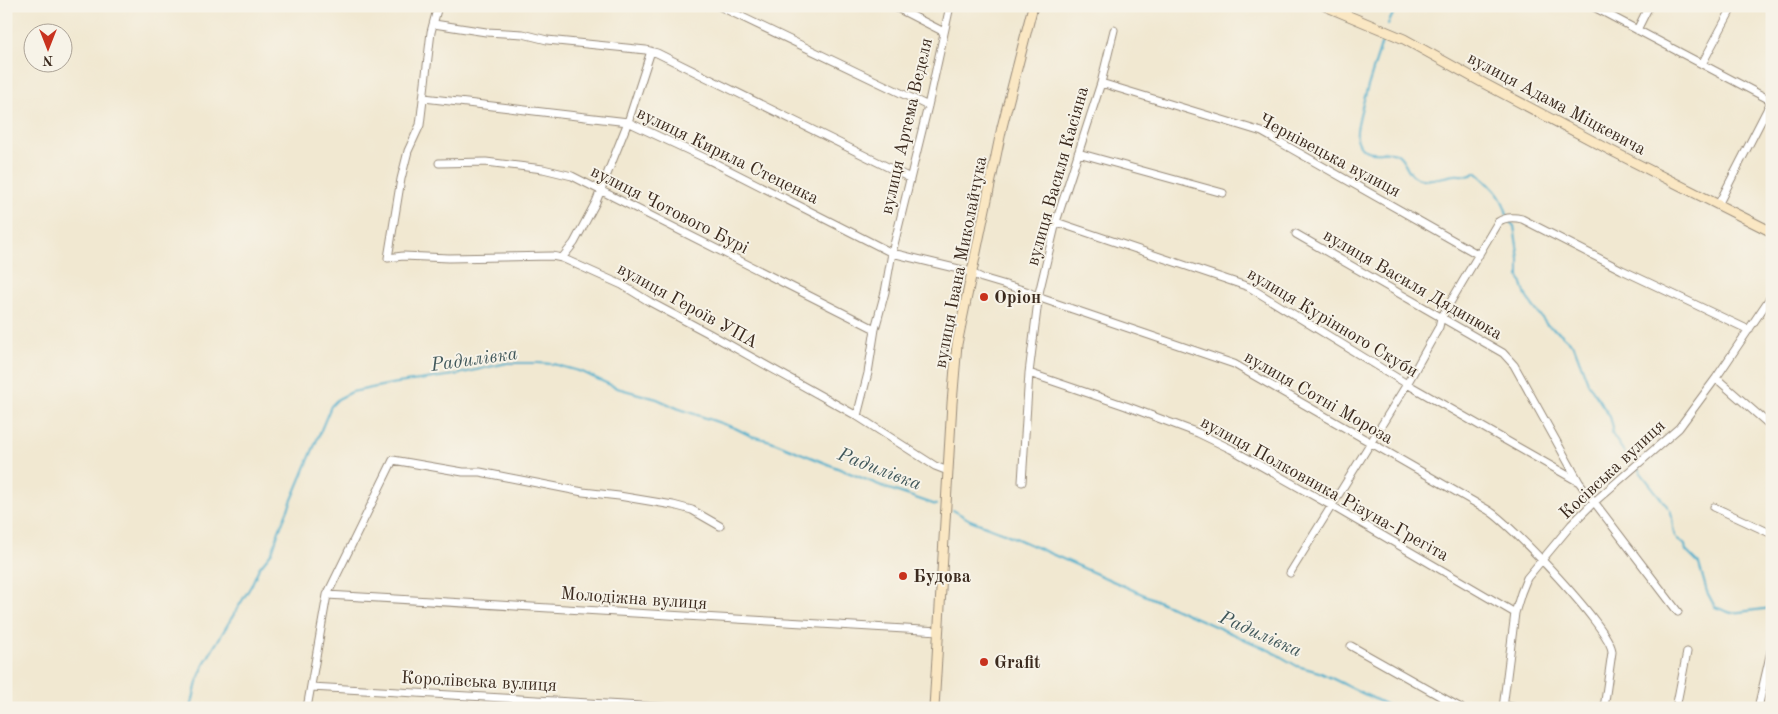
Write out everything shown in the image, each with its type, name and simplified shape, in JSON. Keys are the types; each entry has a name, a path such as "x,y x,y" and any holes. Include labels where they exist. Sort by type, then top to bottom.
{"street":[{"path":"424,98 430,38 438,6"},
{"path":"719,6 928,106"},
{"path":"893,6 944,32"},
{"name":"вулиця Артема Веделя","path":"857,416 868,373 875,329 885,292 892,253 950,6"},
{"name":"вулиця Івана Миколайчука","path":"934,708 945,516 958,344 1002,127 1033,6"},
{"name":"вулиця Адама Міцкевича","path":"1326,6 1385,31 1608,149 1772,232"},
{"path":"1592,6 1772,100 1718,205"},
{"path":"1637,30 1649,6"},
{"path":"1702,64 1732,6"},
{"path":"434,24 486,32 523,34 547,40 651,51 910,178"},
{"name":"вулиця Василя Касіяна","path":"1022,482 1029,373 1038,297 1056,222 1100,83 1114,30"},
{"path":"562,258 571,247 594,207 628,122 651,51"},
{"name":"Чернівецька вулиця","path":"1100,83 1262,132 1479,255"},
{"name":"вулиця Кирила Стеценка","path":"424,98 628,122 707,159 892,253"},
{"name":"вулиця Героїв УПА","path":"424,98 420,125 408,151 400,179 388,258 403,256 449,258 552,256 562,258 622,284 650,302 857,416 935,466 948,471"},
{"path":"1078,153 1223,193"},
{"name":"вулиця Чотового Бурі","path":"439,163 486,162 543,168 572,176 875,329"},
{"path":"1290,573 1407,384 1439,327 1441,318 1498,222 1507,218 1525,220 1630,274 1749,330"},
{"name":"вулиця Курінного Скуби","path":"1056,222 1249,287 1407,384 1578,482"},
{"name":"вулиця Василя Дядинюка","path":"1296,234 1441,318 1497,348 1510,360 1578,482 1649,571 1678,612"},
{"name":"вулиця Сотні Мороза","path":"892,253 971,273 1234,364 1494,514 1572,593 1612,646 1604,708"},
{"name":"Косівська вулиця","path":"1503,706 1515,613 1520,593 1527,578 1593,503 1674,434 1716,378 1772,295"},
{"name":"вулиця Полковника Різуна-Грегіта","path":"1029,373 1198,432 1332,506 1515,613"},
{"path":"1716,378 1772,427"},
{"path":"307,708 327,595 393,460 463,472 480,472 583,492 673,505 692,510 720,526"},
{"path":"1714,507 1772,534"},
{"name":"Молодіжна вулиця","path":"327,595 939,631"},
{"path":"1351,646 1461,708"},
{"path":"1758,708 1772,648"},
{"path":"1676,708 1687,652"},
{"name":"Королівська вулиця","path":"311,687 676,708"},
{"path":"1503,706 1517,708"}],"waterway":[{"path":"1388,24 1397,6"},
{"path":"1383,38 1359,119 1357,138 1360,145 1369,152 1396,153 1411,174 1418,178 1469,176 1476,172 1499,196 1507,215"},
{"path":"1508,220 1514,226 1519,259 1519,276 1527,298 1547,325 1560,333 1574,346 1588,383 1610,417 1613,427 1612,434 1632,461"},
{"name":"Радилівка","path":"191,708 197,682 205,662 251,586 259,568 272,552 331,406 338,399 352,392 454,375 507,363 553,364 582,372 617,388 657,399 735,428 751,436 771,441 889,489 936,505"},
{"path":"1638,469 1670,510 1674,535 1685,545 1686,551 1699,564 1707,592 1715,607 1731,613 1772,608"},
{"name":"Радилівка","path":"953,510 970,520 1004,533 1271,651 1297,666 1319,672 1393,708"}],"place":[{"name":"Оріон","path":"984,297"},
{"name":"Будова","path":"903,576"},
{"name":"Grafit","path":"984,662"}]}
